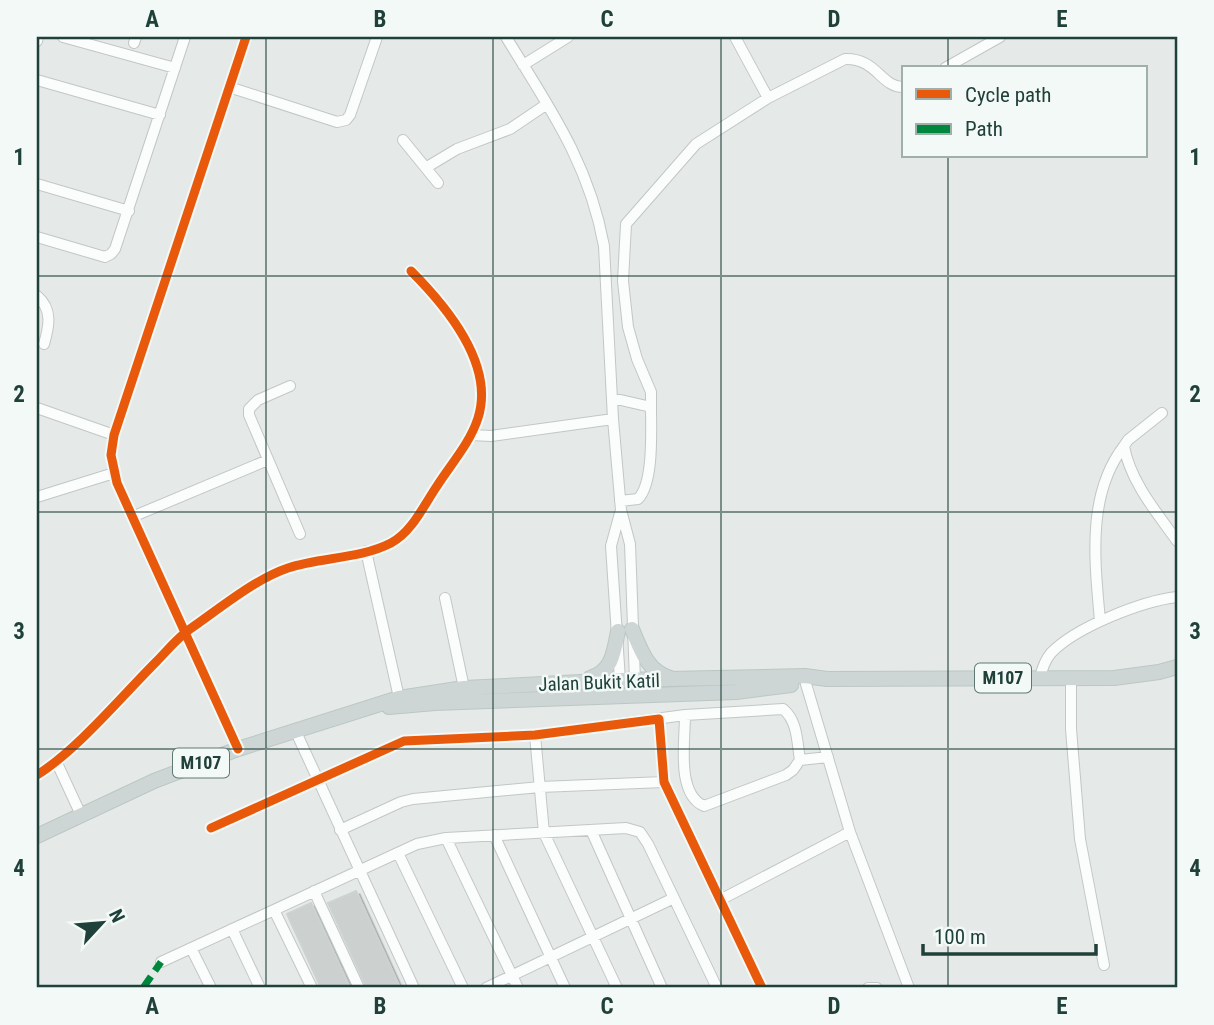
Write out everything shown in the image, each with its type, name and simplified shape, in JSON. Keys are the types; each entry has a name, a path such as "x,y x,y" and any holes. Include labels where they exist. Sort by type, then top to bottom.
{"main road":[{"path":"625,630 645,660 663,676 678,680"},
{"path":"558,683 593,678 604,673 625,630"},
{"name":"Jalan Bukit Katil","path":"37,834 154,781 238,749 373,708 464,688 678,680 1114,678 1177,667"},
{"name":"Jalan Bukit Katil","path":"400,703 435,704 736,692 805,680"},
{"path":"598,697 628,683 661,695"}],"street":[{"path":"63,37 176,68"},
{"path":"37,237 105,257 115,249 186,37"},
{"path":"238,749 132,517 114,473 111,455 114,435 246,37"},
{"path":"229,87 342,122 350,115 377,37"},
{"path":"506,37 569,139 580,163 601,228 613,419 621,505 629,544 625,630 628,683"},
{"path":"523,65 568,37"},
{"path":"735,37 768,97"},
{"path":"948,66 999,37"},
{"path":"621,505 638,499 643,494 650,458 651,407 651,392 637,359 628,327 623,281 626,224 696,144 768,97 845,60 858,59 871,65 888,82 902,87"},
{"path":"37,79 160,115"},
{"path":"427,166 457,149 510,130 547,104"},
{"path":"402,140 427,166 438,183"},
{"path":"37,184 129,211"},
{"path":"37,775 56,761 186,631 270,576 290,567 381,548 405,533 471,435 479,416 482,396 478,371 454,319 411,271"},
{"path":"37,296 46,307 50,318 44,344"},
{"path":"290,386 258,400 250,409 249,415 300,534"},
{"path":"612,398 651,407"},
{"path":"37,408 114,435"},
{"path":"1100,621 1095,563 1099,506 1105,478 1128,440 1162,413"},
{"path":"471,435 491,436 613,419"},
{"path":"1124,446 1129,466 1177,541"},
{"path":"132,517 268,460"},
{"path":"37,497 114,473"},
{"path":"621,505 611,546 625,630"},
{"path":"366,551 400,703"},
{"path":"1040,678 1044,664 1052,652 1100,621 1153,601 1177,597"},
{"path":"445,598 464,688"},
{"path":"1070,678 1071,729 1080,839 1104,965"},
{"path":"805,680 850,832 909,988"},
{"path":"211,828 404,741 535,734 685,715 783,709 788,712 794,725 800,760 786,775 705,806 692,798 685,781 685,715"},
{"path":"659,719 664,782 762,988"},
{"path":"296,732 414,988"},
{"path":"535,734 544,833 617,988"},
{"path":"800,760 828,757"},
{"path":"56,761 80,815"},
{"path":"340,830 413,799 540,787 664,782"},
{"path":"161,962 417,844 446,838 626,828 640,832 648,844 717,988"},
{"path":"591,830 662,988"},
{"path":"720,900 850,832"},
{"path":"494,835 565,988"},
{"path":"446,838 518,988"},
{"path":"398,853 463,988"},
{"path":"314,891 359,988"},
{"path":"486,988 674,898"},
{"path":"274,910 312,988"},
{"path":"232,929 260,988"},
{"path":"191,948 211,988"},
{"path":"868,988 877,988"}],"building":[{"path":"356,891 400,988 367,988 328,903"},
{"path":"311,903 350,988 321,988 287,914"}],"marked path":[{"path":"143,988 161,962"}],"cycle path":[{"path":"238,749 117,483 111,455 114,435 246,37"},
{"path":"37,775 68,752 181,636 238,595 263,579 288,568 379,548 398,538 411,525 470,436 478,418 481,398 480,378 474,357 464,338 439,301 411,271"},
{"path":"211,828 404,741 535,735 659,719 664,782 762,988"}]}
